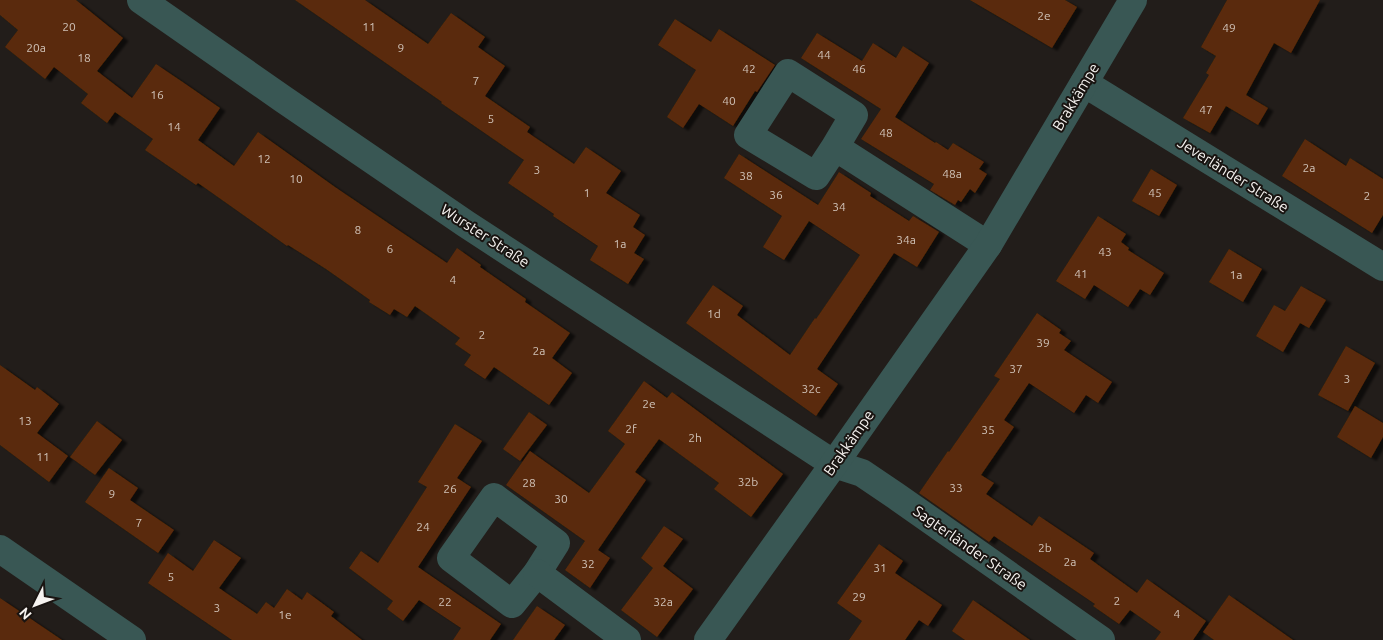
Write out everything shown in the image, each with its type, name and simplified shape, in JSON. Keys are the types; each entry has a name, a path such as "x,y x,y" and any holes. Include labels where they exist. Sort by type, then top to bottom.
{"street":[{"name":"Wurster Straße","path":"141,0 282,100 466,224 834,464"},
{"name":"Brakkämpe","path":"708,640 988,245 1131,1"},
{"name":"Jeverländer Straße","path":"1084,83 1383,268"},
{"path":"835,147 988,245"},
{"name":"Sagterländer Straße","path":"834,464 862,473 955,536 1101,640"},
{"path":"0,549 132,640"},
{"path":"537,573 627,640"}],"building":[{"path":"0,0 76,0 123,38 97,71 132,98 156,64 187,85 220,108 198,140 234,166 258,132 447,263 457,248 481,265 480,267 526,299 525,302 570,333 552,358 572,373 549,405 494,367 485,379 464,365 471,355 455,344 460,338 415,306 407,317 394,309 390,315 369,302 370,300 326,269 287,246 198,183 196,185 145,150 153,139 115,112 107,123 81,103 88,94 54,67 45,79 5,47 18,30 0,15"},
{"path":"295,0 365,0 428,44 451,13 485,37 478,47 505,66 485,96 530,127 527,132 574,164 586,147 621,171 606,193 640,215 633,227 645,235 634,253 644,259 628,284 590,260 598,246 508,183 524,160"},
{"path":"970,0 1065,0 1077,7 1052,48"},
{"path":"1227,0 1320,0 1291,53 1274,43 1246,95 1268,108 1258,125 1226,106 1210,133 1183,118 1209,75 1206,73 1216,56 1201,47"},
{"path":"675,19 711,42 719,29 775,65 757,92 755,91 733,126 699,104 683,128 667,117 696,70 658,45"},
{"path":"817,33 862,61 873,43 896,58 903,46 929,63 895,117 948,150 953,143 984,162 979,169 987,174 975,193 970,189 961,202 958,200 955,205 930,190 934,184 861,139 881,109 801,58"},
{"path":"1305,139 1346,166 1350,158 1383,179 1383,215 1372,233 1282,176"},
{"path":"739,154 818,205 839,172 871,193 870,196 909,221 913,216 939,232 917,267 894,253 817,369 838,384 816,416 686,323 713,285 743,306 737,315 790,355 860,255 809,221 784,260 763,247 782,216 724,178"},
{"path":"1151,169 1177,185 1159,216 1132,201"},
{"path":"1098,216 1126,234 1121,242 1129,248 1128,250 1164,273 1150,295 1140,289 1128,307 1094,285 1085,299 1056,281"},
{"path":"1229,249 1262,269 1243,302 1209,282"},
{"path":"1301,286 1326,300 1309,328 1300,323 1283,352 1256,336 1274,305 1285,311"},
{"path":"1037,313 1061,330 1059,333 1071,341 1064,350 1112,382 1098,403 1086,395 1074,413 1029,383 1004,420 1014,427 981,475 994,483 986,494 1032,526 1039,516 1094,553 1090,559 1137,593 1147,579 1206,621 1193,640 1155,640 1161,632 1130,610 1119,624 1093,606 1095,604 994,536 989,542 919,493 1000,379 994,376"},
{"path":"1346,346 1375,363 1348,411 1318,395"},
{"path":"0,365 35,390 37,387 59,404 37,433 68,456 49,482 0,445"},
{"path":"644,381 667,398 672,392 783,474 751,517 714,489 719,483 659,439 635,472 646,480 598,550 610,558 590,588 565,570 585,541 506,485 530,451 589,493 625,444 608,431"},
{"path":"1355,406 1383,423 1383,437 1371,458 1337,437"},
{"path":"529,412 547,425 520,461 503,449"},
{"path":"97,421 122,440 95,475 70,457"},
{"path":"455,424 482,441 457,478 471,487 418,567 501,624 490,640 453,640 461,628 419,600 403,621 387,609 393,601 349,568 361,551 378,563 427,487 418,482"},
{"path":"109,468 138,488 130,500 174,530 158,553 85,502"},
{"path":"664,526 683,539 663,566 693,589 657,637 621,610 653,568 641,558"},
{"path":"214,540 241,558 219,588 257,614 266,602 274,608 287,589 302,600 307,592 334,612 331,616 362,640 232,640 148,583 168,553 193,571"},
{"path":"879,544 903,561 895,573 942,605 928,626 919,620 905,640 849,640 862,621 837,603"},
{"path":"1229,595 1293,640 1214,640 1203,632"},
{"path":"0,598 62,640 0,640"},
{"path":"973,600 1030,640 965,640 952,631"},
{"path":"537,606 565,625 554,640 513,640"}]}
